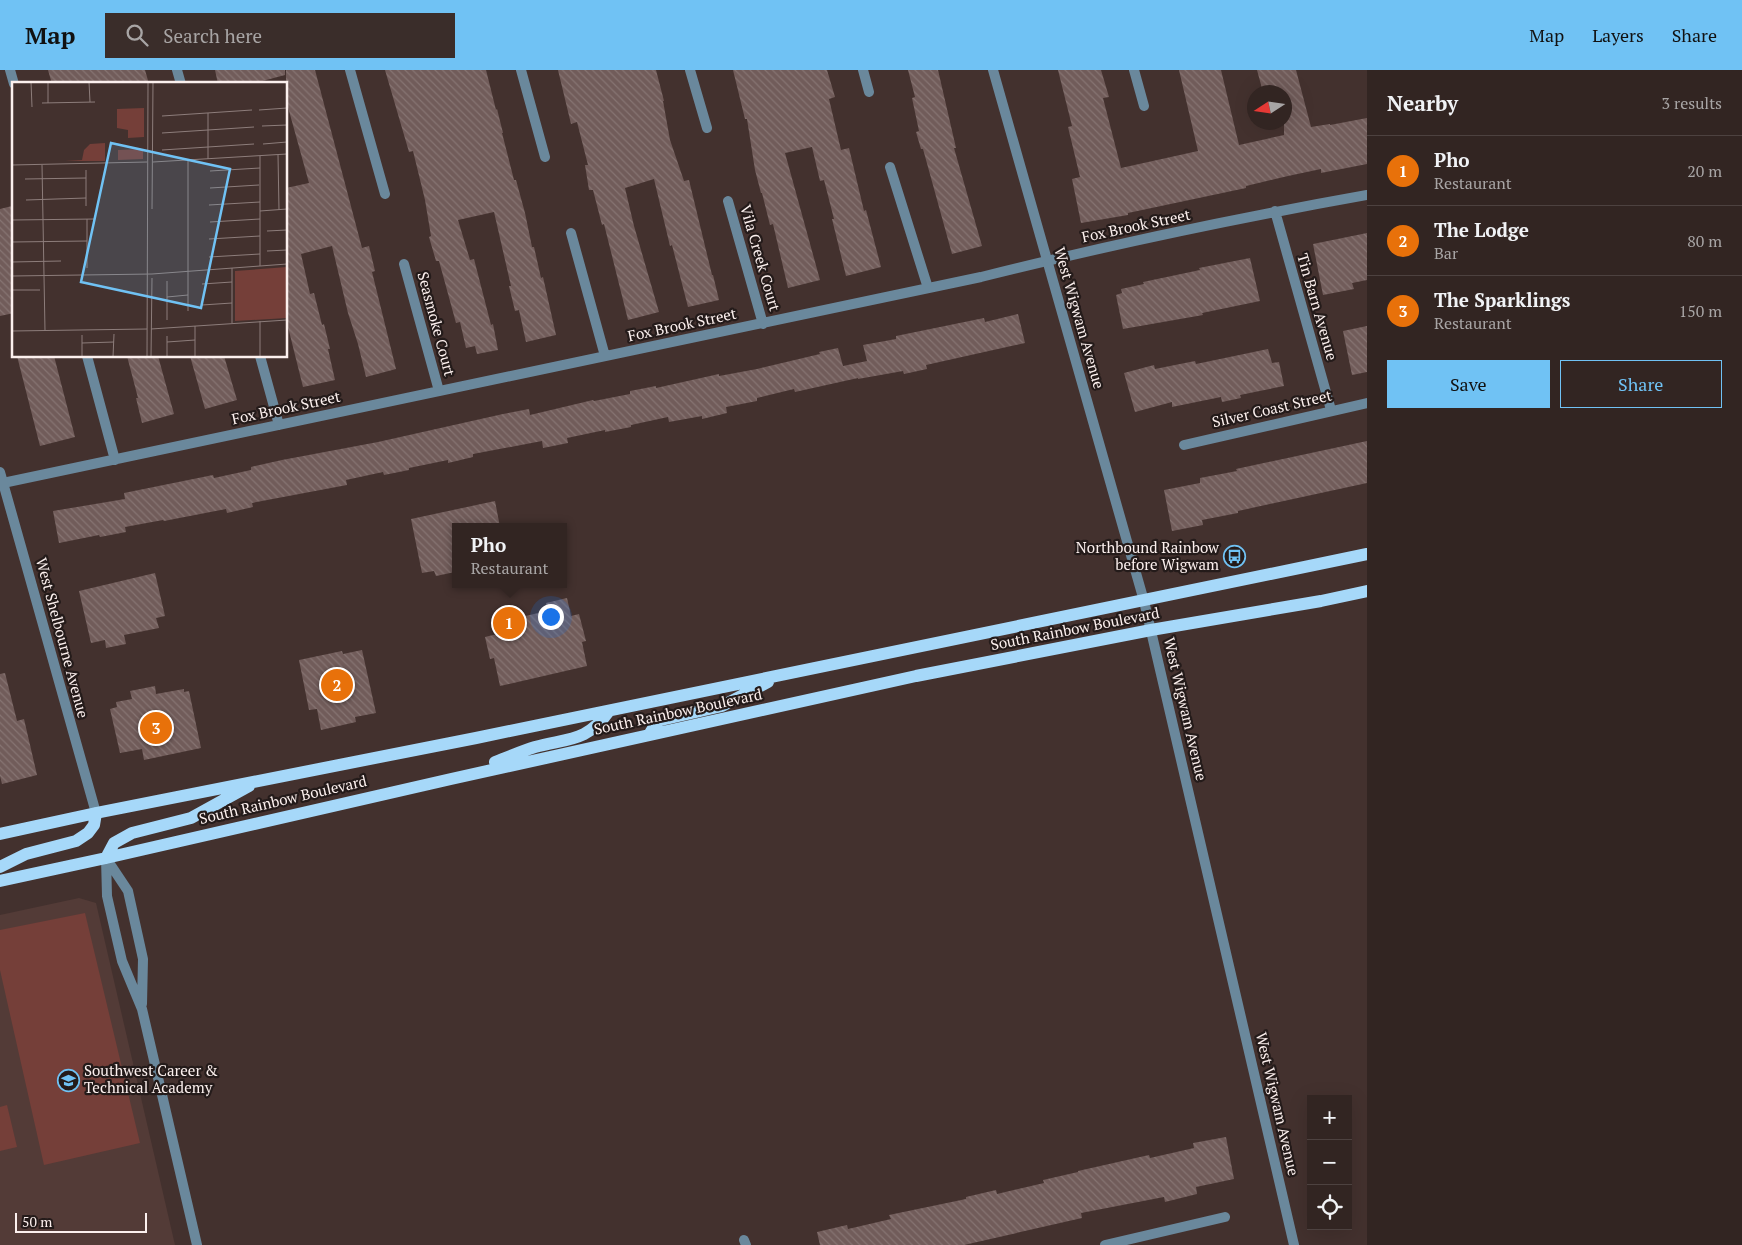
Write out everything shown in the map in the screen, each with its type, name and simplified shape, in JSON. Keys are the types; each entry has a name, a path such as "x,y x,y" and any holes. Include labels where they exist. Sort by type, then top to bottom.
{"main road":[{"name":"South Rainbow Boulevard","path":"0,834 96,813 609,711 1367,554"},
{"name":"South Rainbow Boulevard","path":"0,881 451,778 916,676 1151,630 1321,601 1367,591"},
{"path":"649,735 660,720 722,706 784,675"},
{"path":"451,778 534,747 578,737 590,732 609,711"},
{"path":"106,858 114,843 132,833 191,818 260,780"},
{"path":"0,867 26,854 76,841 88,833 94,825 96,813"}],"street":[{"path":"350,70 385,194"},
{"path":"521,70 545,157"},
{"path":"690,70 707,128"},
{"path":"863,70 869,92"},
{"name":"West Wigwam Avenue","path":"993,70 1144,601 1294,1245"},
{"path":"1134,70 1144,106"},
{"path":"890,167 928,288"},
{"name":"Fox Brook Street","path":"3,483 763,324 1275,211 1367,194"},
{"name":"Vila Creek Court","path":"728,200 763,324"},
{"name":"Tin Barn Avenue","path":"1275,211 1331,410"},
{"path":"570,233 606,356"},
{"name":"Seasmoke Court","path":"404,264 439,391"},
{"path":"88,358 115,460"},
{"path":"261,358 279,425"},
{"name":"Silver Coast Street","path":"1184,445 1367,403"},
{"name":"West Shelbourne Avenue","path":"0,472 96,813"},
{"path":"106,858 106,896 122,961 142,1009 197,1245"},
{"path":"106,858 128,891 143,959 142,1009"},
{"path":"1105,1245 1152,1240 1224,1217"}],"shaded area":[{"name":"Southwest Career & Technical Academy","path":"79,898 96,903 175,1245 0,1245 0,915"},
{"path":"85,913 140,1143 44,1165 0,970 0,930"},
{"path":"7,1105 17,1147 0,1151 0,1107"}],"building":[{"path":"48,70 145,70 148,82 51,82"},
{"path":"215,70 285,70 285,75 259,82 218,82"},
{"path":"286,70 315,70 362,248 369,246 375,271 372,272 396,369 366,377 332,246 301,254 310,294 314,293 322,325 324,324 335,380 303,387 288,327 288,188 309,183 288,107 288,82 286,82"},
{"path":"385,70 486,70 514,180 516,180 525,213 532,247 534,247 541,278 543,277 556,335 526,342 519,310 515,311 494,212 458,220 470,260 474,259 491,325 493,324 498,350 477,354 475,346 466,348 460,322 456,323 439,261 436,261 429,237 431,236 425,200 413,151 409,152"},
{"path":"558,70 656,70 664,101 670,140 684,181 689,180 719,300 688,307 672,245 670,246 654,179 625,188 659,312 628,320 604,224 602,225 593,190 589,190 585,165 588,165 577,122 571,124"},
{"path":"733,70 827,70 835,97 829,99 841,150 849,148 864,211 866,210 881,267 846,276 824,180 820,181 812,147 785,153 820,280 788,288 773,224 770,225 755,170 747,119 745,119"},
{"path":"908,70 938,70 956,148 954,148 982,246 952,254 923,149 921,149 916,132 919,131 912,98 915,97"},
{"path":"1058,70 1101,70 1109,97 1103,98 1121,168 1198,151 1179,70 1221,70 1239,145 1284,135 1284,130 1292,130 1292,85 1261,85 1257,70 1296,70 1311,127 1367,118 1367,164 1321,173 1321,169 1246,186 1246,188 1128,213 1128,215 1081,223 1072,179 1080,177 1068,127 1072,126"},
{"path":"12,206 12,313 0,316 0,209"},
{"path":"1367,233 1367,280 1352,283 1354,289 1323,295 1313,244"},
{"path":"1250,258 1260,301 1202,313 1203,315 1123,329 1116,295 1122,293 1121,289 1144,284 1143,282 1200,270 1199,268"},
{"path":"1018,314 1025,343 926,365 927,369 904,374 903,371 858,378 795,392 794,389 757,398 757,401 726,407 727,413 702,419 702,416 669,422 668,417 631,425 631,427 567,438 568,443 543,448 542,441 473,454 473,457 448,463 448,460 384,475 383,472 346,480 347,485 252,503 253,507 227,513 226,509 163,520 125,527 126,532 59,543 53,511 125,499 124,493 213,475 214,478 251,470 251,467 282,460 378,442 503,414 529,409 530,415 593,400 630,394 630,391 656,386 656,388 719,374 719,376 757,369 838,348 843,366 867,361 863,345 896,339 896,336 984,318 985,322"},
{"path":"1367,326 1367,372 1352,375 1343,331"},
{"path":"1268,349 1272,363 1279,362 1284,386 1240,395 1241,398 1222,402 1221,397 1172,407 1172,402 1135,412 1124,373 1154,365 1155,369 1195,361 1196,364"},
{"path":"18,358 55,358 75,437 40,446"},
{"path":"128,358 159,358 174,414 142,423 136,398 138,398"},
{"path":"191,358 225,358 237,400 205,409"},
{"path":"1367,441 1367,483 1238,511 1238,513 1202,520 1203,525 1172,531 1164,490 1200,483 1200,478 1237,471 1236,469"},
{"path":"495,501 499,523 452,523 452,573 436,576 434,571 422,573 411,519"},
{"path":"155,573 165,616 156,618 159,628 124,635 126,644 106,648 105,640 91,643 79,591"},
{"path":"567,598 571,616 579,614 586,641 582,642 587,666 500,686 494,658 490,659 485,637 497,634 495,623 547,611 546,603"},
{"path":"362,650 376,713 355,717 356,722 321,730 317,709 309,710 299,660 342,651 343,654"},
{"path":"5,673 17,721 24,719 37,775 2,784 0,776 0,674"},
{"path":"155,686 156,694 184,689 184,692 189,691 201,748 144,760 142,749 120,753 110,709 117,707 116,702 132,699 130,691"},
{"path":"1226,1137 1234,1179 1196,1187 1197,1194 1165,1202 1164,1197 1081,1213 1082,1218 964,1245 820,1245 817,1232 847,1225 848,1229 891,1219 889,1215 966,1199 966,1197 996,1190 997,1194 1044,1183 1043,1180 1078,1171 1149,1155 1150,1158 1194,1148 1193,1143"}],"place":[{"name":"Northbound Rainbow before Wigwam","path":"1235,557"},
{"name":"Pho","path":"509,623"},
{"name":"The Lodge","path":"337,685"},
{"name":"The Sparklings","path":"156,728"},
{"name":"Southwest Career & Technical Academy","path":"68,1080"}]}
